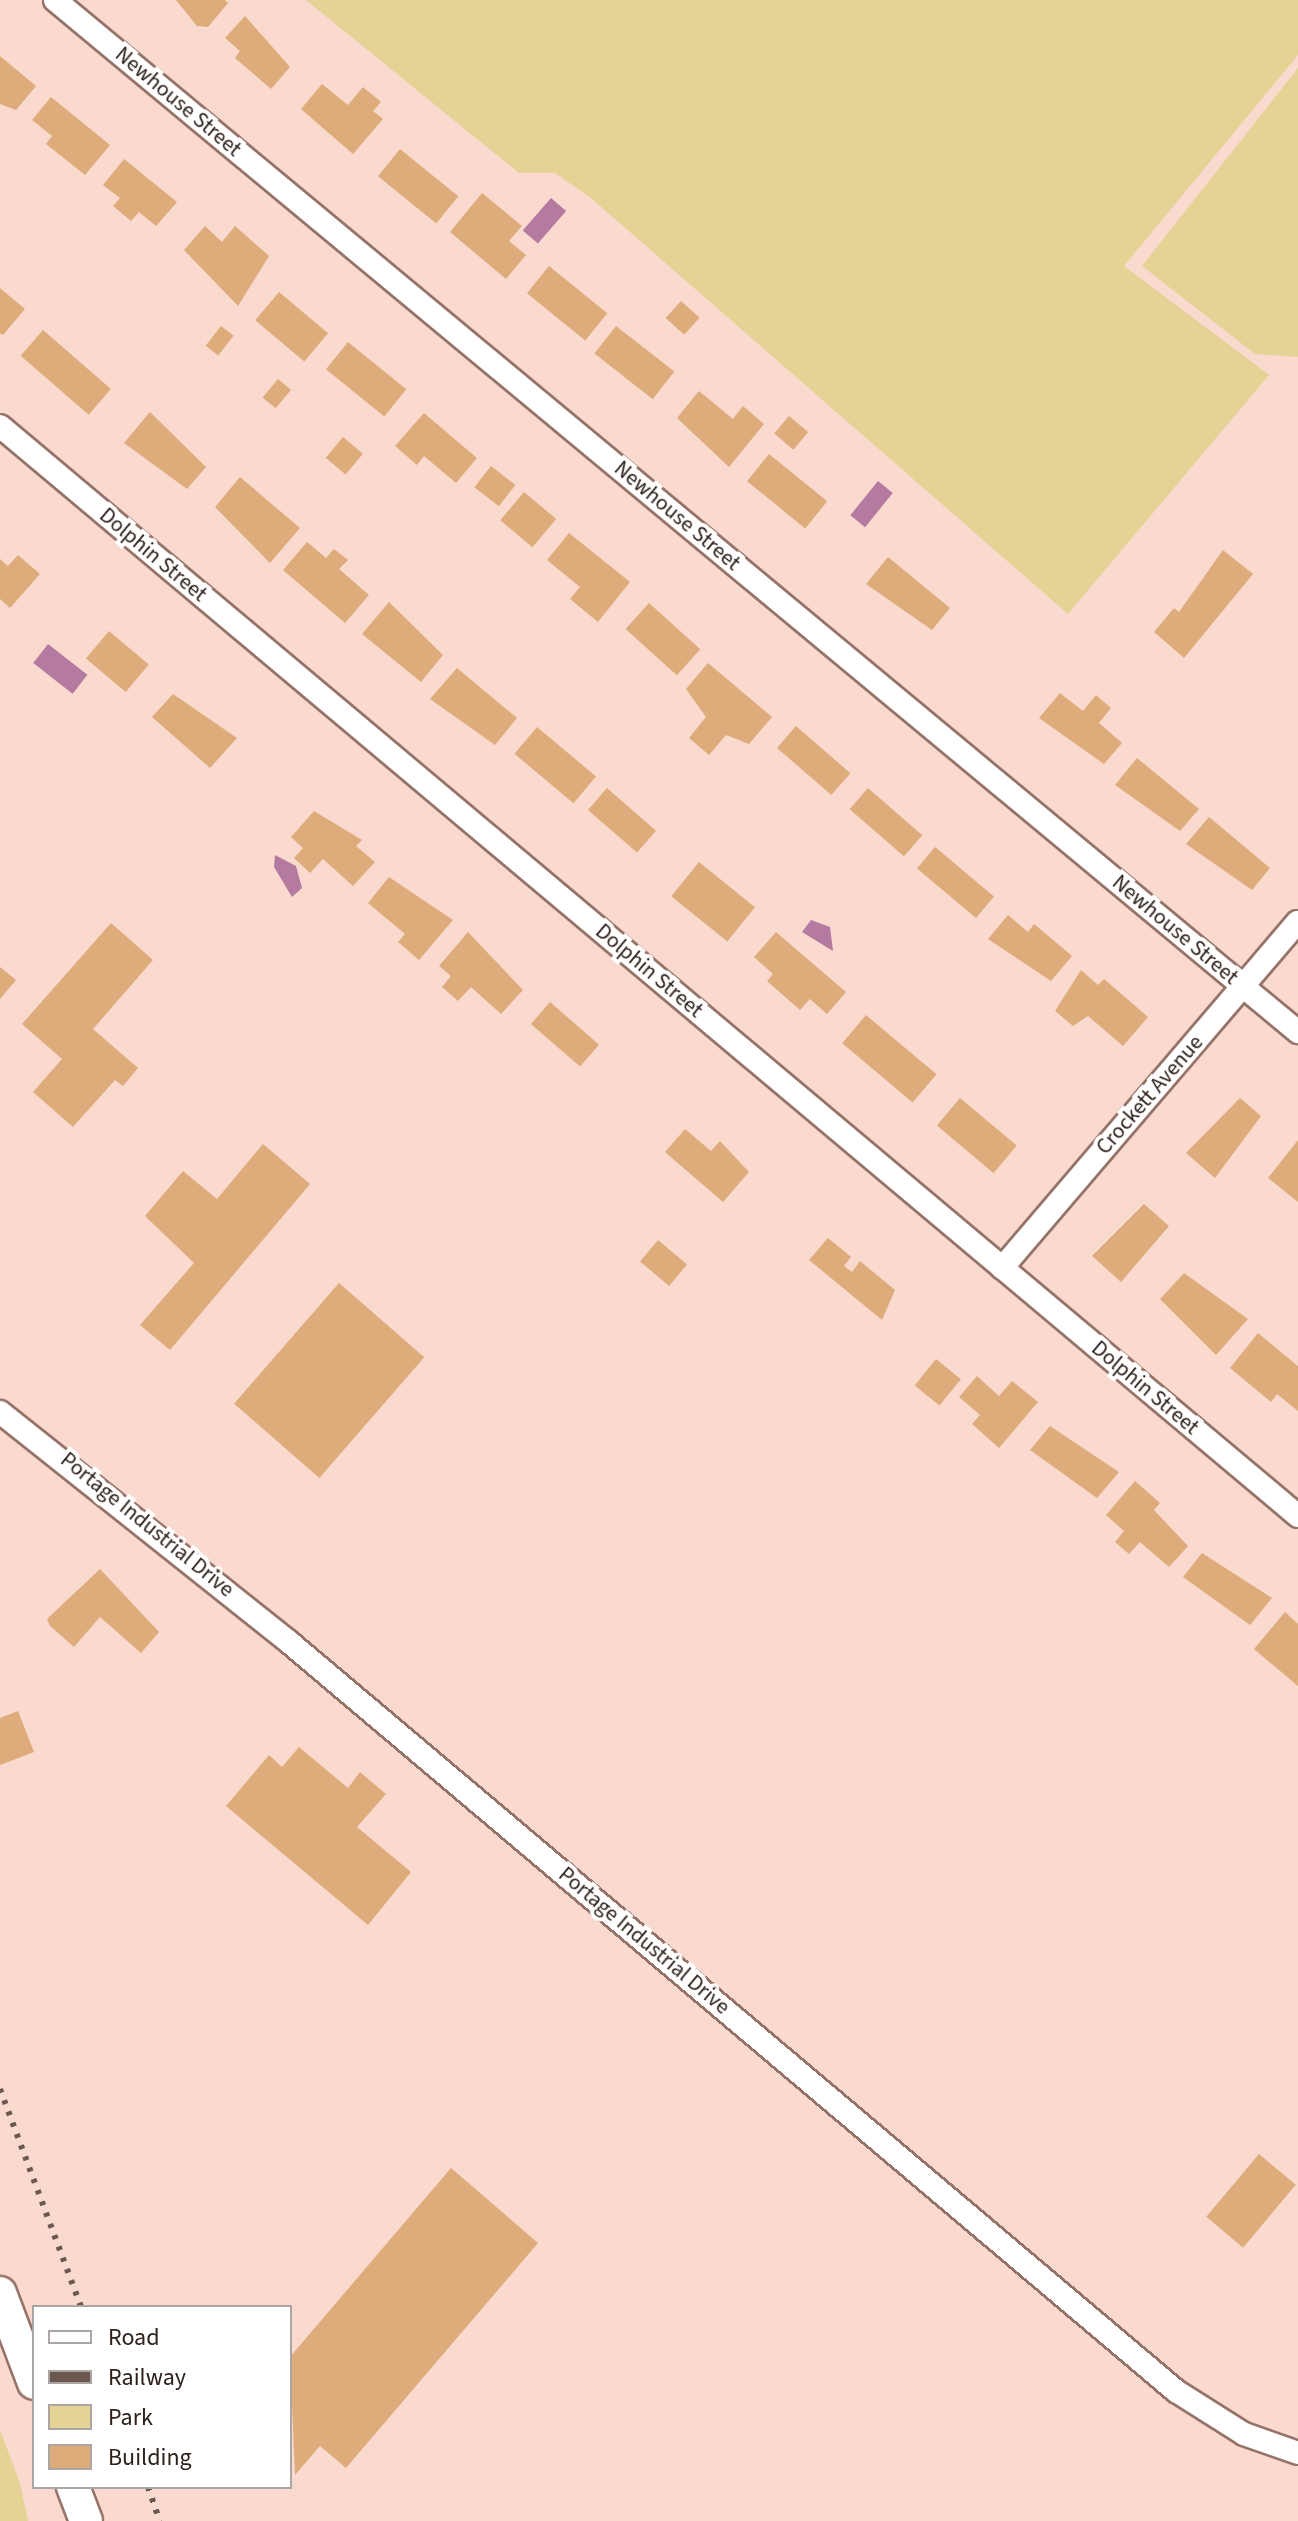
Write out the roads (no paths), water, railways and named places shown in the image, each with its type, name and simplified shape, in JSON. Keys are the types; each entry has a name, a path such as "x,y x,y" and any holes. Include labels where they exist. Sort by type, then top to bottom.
{"main road":[{"path":"0,2293 32,2378"},
{"path":"74,2489 86,2521"}],"street":[{"name":"Newhouse Street","path":"55,0 1298,1032"},
{"name":"Dolphin Street","path":"0,426 1298,1516"},
{"name":"Crockett Avenue","path":"1002,1268 1298,922"},
{"name":"Portage Industrial Drive","path":"0,1412 289,1642 1176,2391 1244,2434 1298,2453"}],"railway":[{"path":"0,2089 80,2305"},
{"path":"149,2489 160,2521"}]}
